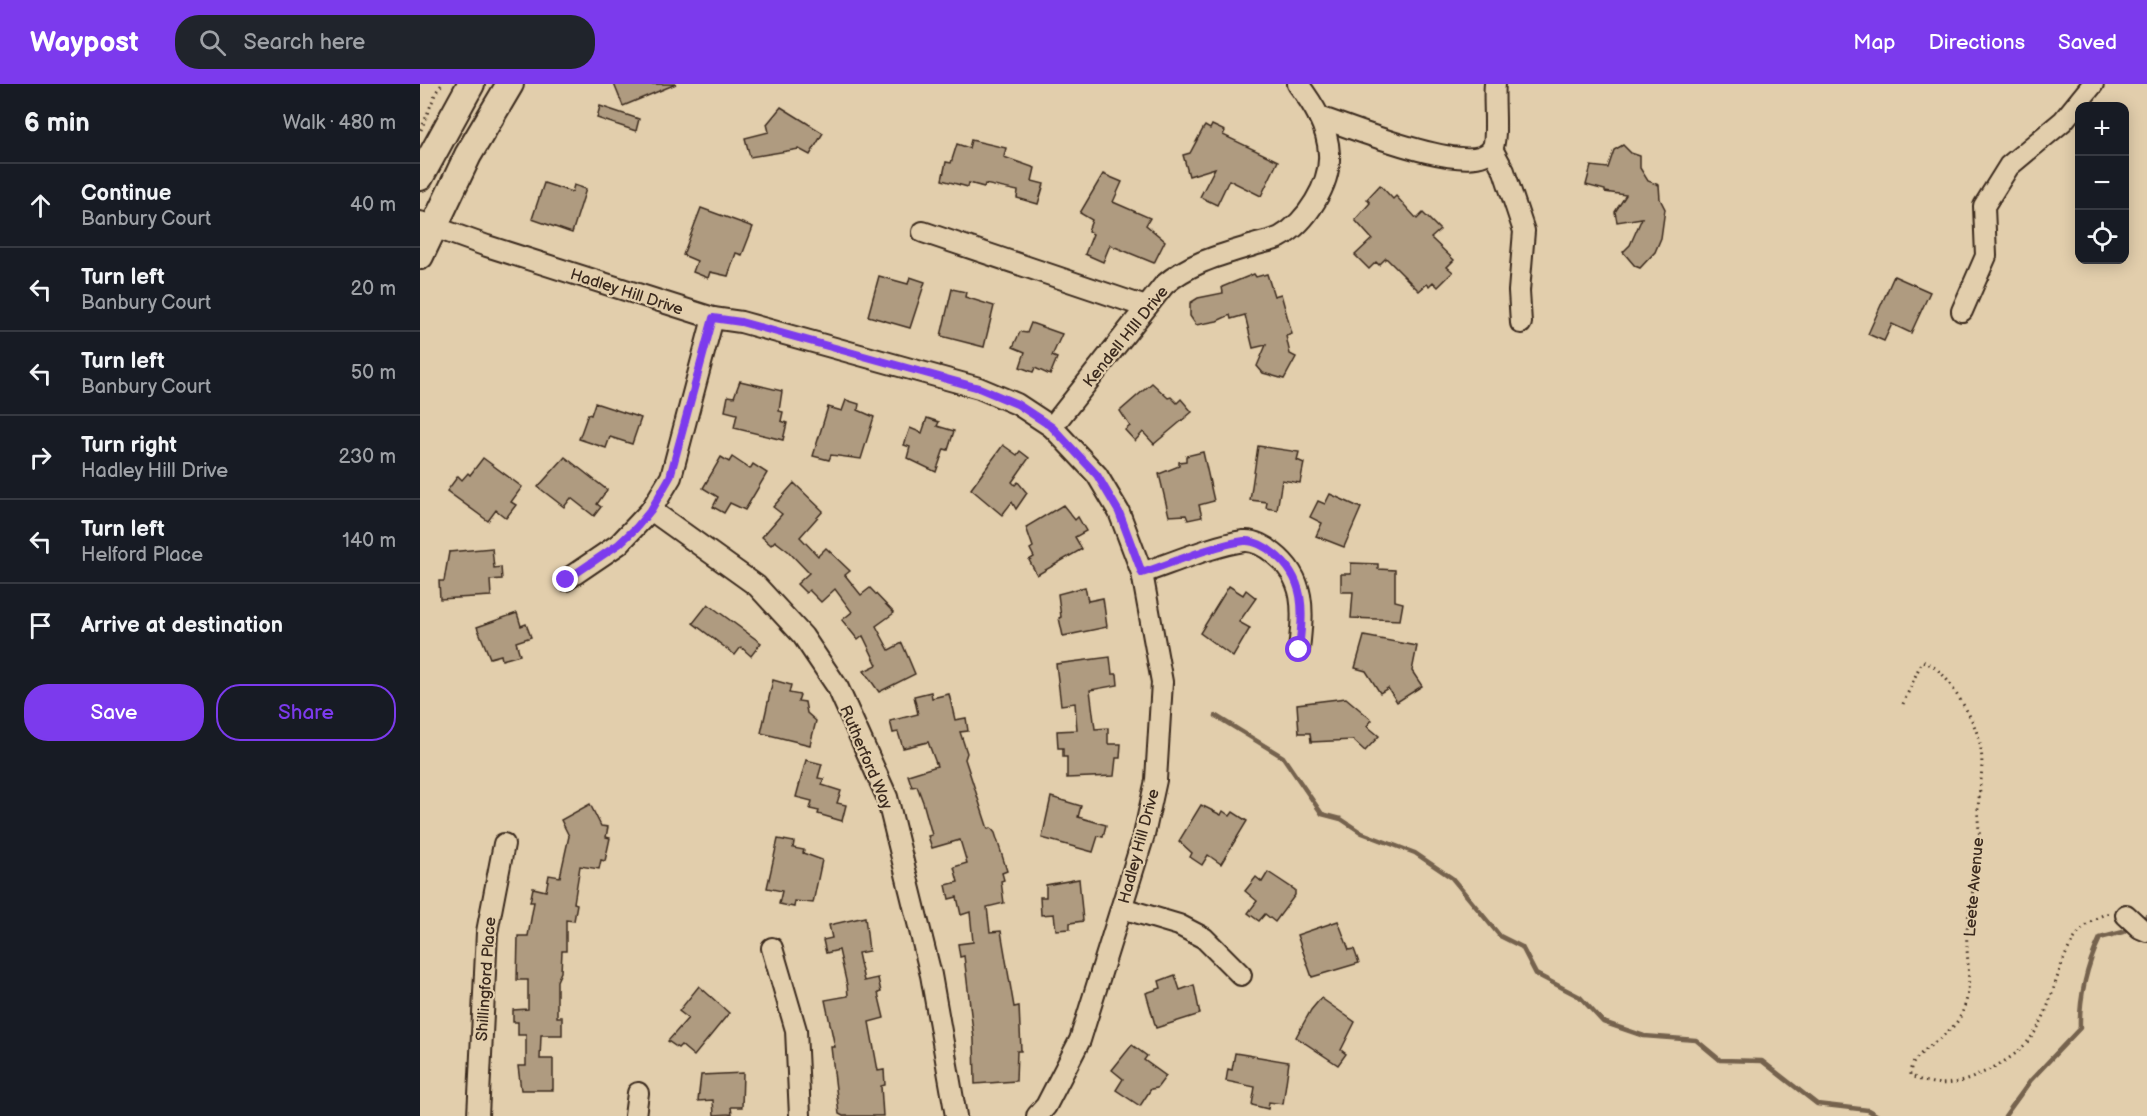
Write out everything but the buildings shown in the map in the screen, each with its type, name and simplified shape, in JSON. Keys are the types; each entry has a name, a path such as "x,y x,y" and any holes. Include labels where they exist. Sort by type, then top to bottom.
{"main road":[{"path":"420,177 471,84"},
{"path":"420,256 426,225 510,84"}],"street":[{"name":"Kendell HIll Drive","path":"1052,427 1164,285 1182,270 1197,262 1280,237 1308,213 1321,191 1330,155 1319,117 1298,84"},
{"path":"1319,117 1442,156 1464,159 1482,156 1491,149 1495,140 1494,84"},
{"path":"1962,311 1986,256 1984,206 2009,166 2063,121 2093,84"},
{"path":"1491,149 1504,171 1524,231 1519,291 1521,323"},
{"name":"Hadley Hill Drive","path":"426,225 713,318 741,322 979,388 1017,404 1052,427 1097,475 1119,512 1142,573 1162,682 1156,780 1144,836 1080,1040 1046,1106 1037,1116"},
{"path":"923,232 1146,307"},
{"path":"566,580 619,544 651,510 670,477 713,318"},
{"name":"Rutherford Way","path":"651,510 757,586 803,636 838,688 887,797 931,975 956,1116"},
{"path":"1142,573 1246,540 1266,547 1282,560 1295,578 1303,606 1299,650"},
{"name":"Shillingford Place","path":"478,1116 487,932 504,844"},
{"path":"1122,908 1179,925 1204,938 1241,975"},
{"path":"772,948 796,1030 800,1116"},
{"path":"635,1116 638,1093"}],"path":[{"path":"420,134 436,92 442,84"},
{"name":"Leete Avenue","path":"1903,704 1922,661 1929,664 1946,678 1965,706 1980,741 1982,766 1977,820 1980,843 1967,931 1970,991 1961,1016 1950,1032 1916,1057 1910,1068 1910,1075 1923,1083 1960,1083 2011,1060 2037,1029 2065,952 2085,925 2108,913 2137,925"}],"waterway":[{"path":"1216,716 1283,757 1322,814 1341,819 1362,833 1415,853 1452,878 1500,936 1522,947 1536,974 1580,997 1603,1022 1644,1036 1696,1040 1720,1060 1762,1061 1817,1104 1868,1110 1878,1116"},
{"path":"2137,920 2147,916"},
{"path":"2005,1116 2031,1080 2080,1028 2085,982 2100,938 2123,932 2131,925"}],"route":[{"path":"566,580 619,544 636,528 651,510 670,477 713,318 741,322 979,388 1017,404 1052,427 1097,475 1119,512 1142,573 1246,540 1266,547 1282,560 1295,578 1303,606 1299,650"}]}
